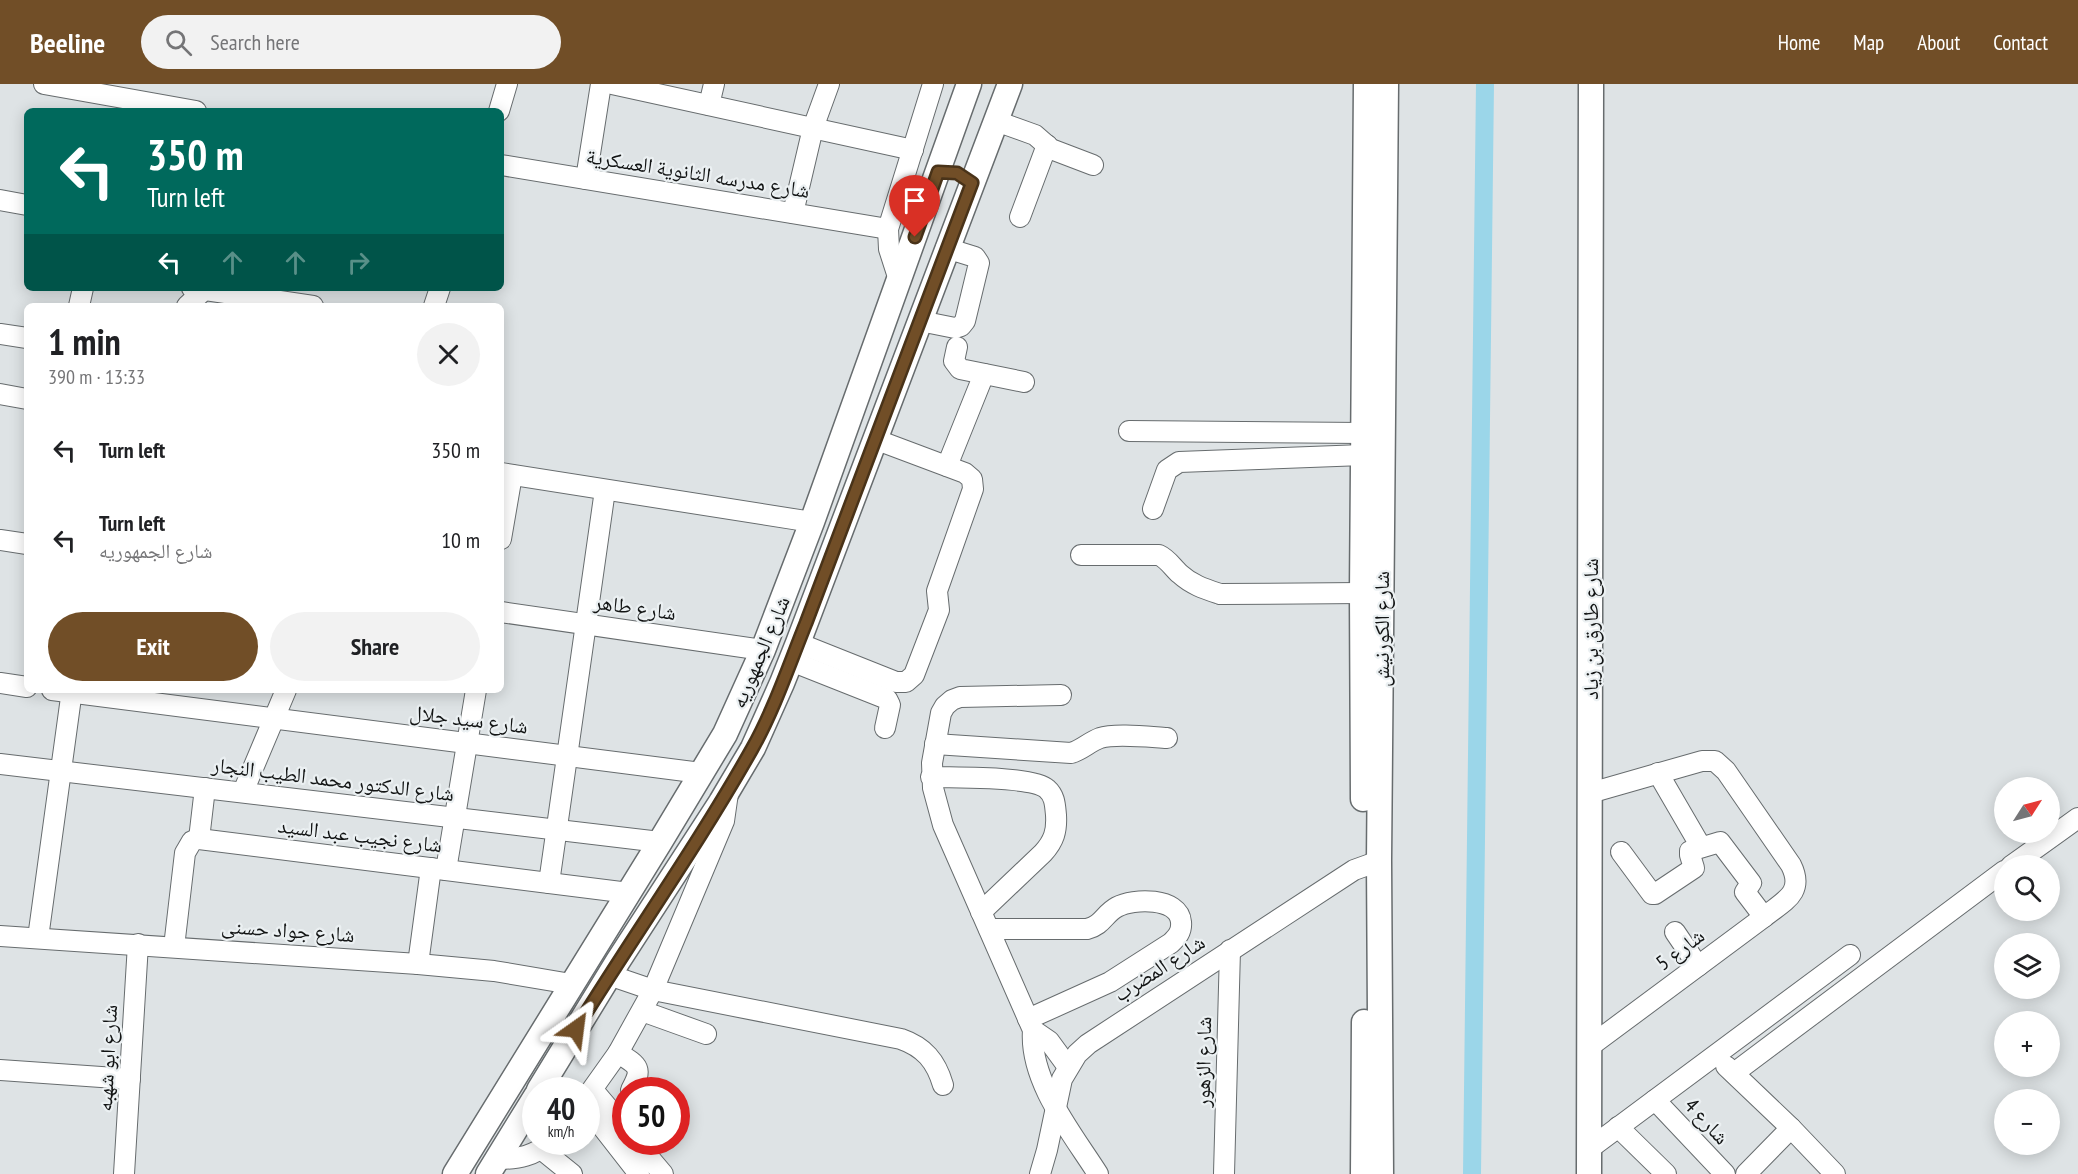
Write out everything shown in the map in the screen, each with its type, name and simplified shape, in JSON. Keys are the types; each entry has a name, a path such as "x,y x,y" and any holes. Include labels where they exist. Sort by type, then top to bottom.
{"main road":[{"name":"شارع الجمهوريه","path":"455,1174 725,734 762,650 812,522 969,84"},
{"path":"547,1077 753,748 795,652 1010,84"},
{"name":"شارع الكورنيش","path":"1366,84 1362,592 1381,1174"},
{"name":"شارع الكورنيش","path":"1363,1174 1372,863 1386,84"},
{"name":"شارع طارق بن زياد","path":"1589,1174 1592,84"},
{"path":"952,134 968,143 987,145"},
{"path":"938,172 957,173 972,183"},
{"path":"472,1146 493,1166 522,1119"}],"street":[{"path":"44,84 178,108"},
{"path":"500,108 507,84"},
{"path":"586,179 601,84"},
{"path":"612,84 913,150"},
{"path":"709,105 714,84"},
{"path":"793,213 813,128 829,84"},
{"path":"899,280 889,249 888,229 933,84"},
{"path":"996,121 1035,135 1057,151 1093,165"},
{"path":"1020,217 1047,145"},
{"name":"شارع مدرسه الثانوية العسكرية","path":"504,165 888,229"},
{"path":"0,200 24,204"},
{"path":"920,321 955,328 964,324 979,263 975,257 946,248"},
{"path":"209,291 276,303"},
{"path":"0,334 24,338"},
{"path":"957,347 954,361 957,367 1024,382"},
{"path":"947,466 984,374"},
{"path":"0,394 24,398"},
{"path":"1128,431 1363,444"},
{"path":"795,652 901,683 911,679 939,610 937,591 974,484 969,475 876,440"},
{"path":"1153,509 1167,470 1179,462 1363,444"},
{"path":"504,500 506,474 812,522"},
{"path":"549,883 605,490"},
{"path":"0,540 24,544"},
{"path":"1081,555 1159,555 1188,581 1220,594 1362,592"},
{"name":"شارع طاهر","path":"504,612 762,650"},
{"path":"795,652 887,699 890,705 885,728"},
{"path":"0,683 24,687"},
{"path":"38,939 61,771 65,693"},
{"name":"شارع سيد جلال","path":"80,693 701,773"},
{"path":"243,792 285,693"},
{"path":"418,963 438,869 455,818 475,693"},
{"path":"1061,695 960,697 952,700 941,713 932,777 935,800 943,825 1030,1025 1035,1061 1056,1107 1098,1174"},
{"path":"935,744 1071,753 1107,736 1167,738"},
{"name":"شارع 5","path":"1589,1047 1764,917 1789,896 1797,886 1791,865 1720,765 1709,760 1658,773"},
{"name":"شارع الدكتور محمد الطيب النجار","path":"0,765 660,842"},
{"path":"1590,793 1658,773 1701,847"},
{"path":"932,777 1032,782 1040,784 1053,796 1057,829 1052,842 985,920"},
{"path":"174,947 185,854 192,841 199,839 205,788"},
{"path":"600,1081 653,990 724,821 728,789"},
{"path":"2027,855 2077,821"},
{"name":"شارع نجيب عبد السيد","path":"199,839 629,893"},
{"path":"1621,852 1652,894 1655,894 1694,868 1690,853 1716,842 1721,843 1751,883 1745,892 1764,917"},
{"name":"شارع المضرب","path":"1040,1174 1062,1079 1077,1054 1101,1034 1230,950 1354,870 1372,863"},
{"path":"1734,1073 1994,878"},
{"path":"666,887 690,900"},
{"path":"985,920 1087,929 1101,923 1117,907 1129,903 1163,902 1178,911 1181,928 1178,937 1171,943 1110,982 1030,1025"},
{"path":"1675,932 1698,966"},
{"name":"شارع جواد حسنى","path":"0,936 418,963 494,971 571,984"},
{"name":"شارع ابو شهبه","path":"124,1174 138,945"},
{"name":"شارع الزهور","path":"1224,1174 1230,950"},
{"path":"1589,1149 1850,955"},
{"path":"609,975 653,990 901,1039 924,1051 936,1067 943,1085"},
{"path":"642,1011 706,1034"},
{"path":"1030,1025 1049,1041 1068,1067"},
{"path":"618,1053 636,1065 639,1070 638,1077"},
{"path":"1716,1056 1791,1128 1823,1170"},
{"path":"0,1070 130,1079"},
{"name":"شارع 4","path":"1655,1100 1725,1174"},
{"path":"600,1107 612,1117"},
{"path":"600,1115 639,1174"},
{"path":"1618,1127 1666,1174"},
{"path":"1746,1174 1791,1128"},
{"path":"493,1166 530,1155"},
{"path":"554,1155 572,1174"},
{"path":"647,1155 663,1174"}],"waterway":[{"path":"1472,1174 1485,84"}],"route":[{"path":"576,1029 753,748 806,623 972,183 957,173 938,172 915,237"}]}
